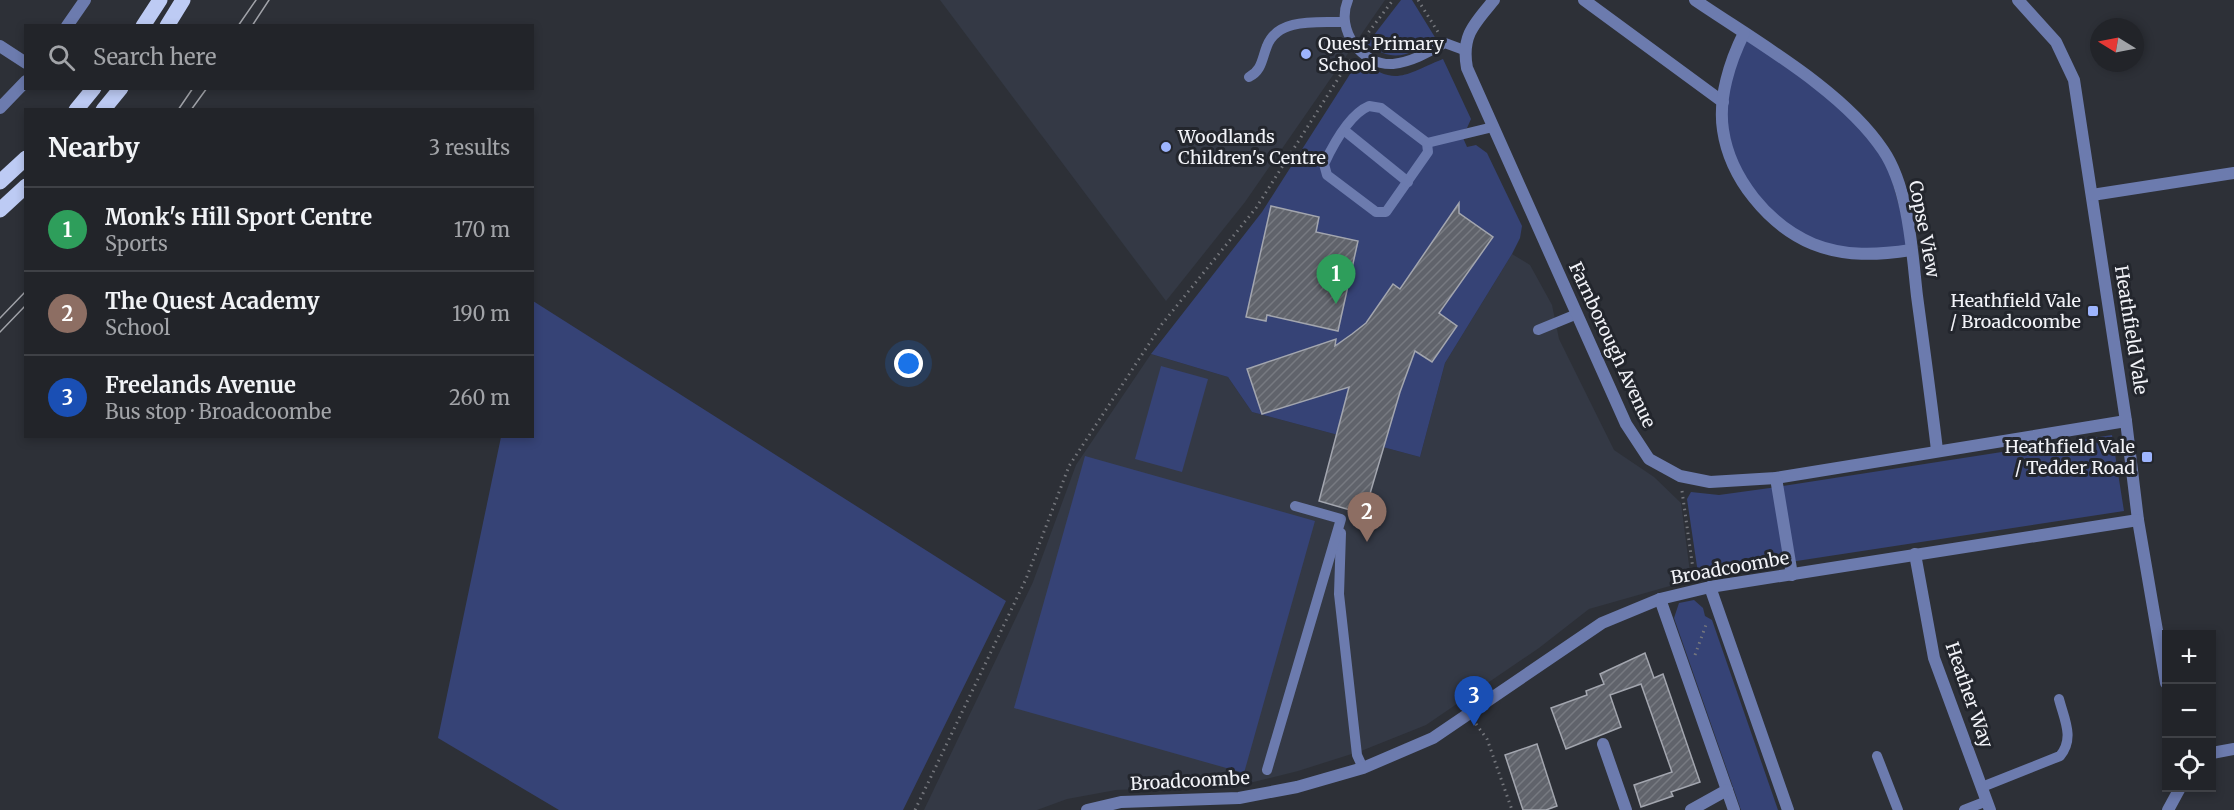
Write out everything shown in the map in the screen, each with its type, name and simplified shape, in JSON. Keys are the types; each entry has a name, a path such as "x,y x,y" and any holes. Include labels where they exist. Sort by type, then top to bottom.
{"main road":[{"path":"144,24 160,0"},
{"path":"168,24 183,0"},
{"path":"78,108 92,90"},
{"path":"105,108 119,90"},
{"path":"0,182 24,160"},
{"path":"0,210 24,188"}],"street":[{"path":"68,24 85,0"},
{"path":"1464,50 1470,31 1494,0"},
{"path":"1584,0 1723,102"},
{"name":"Copse View","path":"1695,0 1813,80 1856,119 1884,151 1900,185 1911,250 1937,450"},
{"name":"Heathfield Vale","path":"2018,0 2056,42 2074,80 2126,422 2138,520 2162,660"},
{"path":"1744,33 1735,52 1723,102 1723,130 1745,186 1761,208 1812,244 1848,253 1879,255 1911,250"},
{"path":"0,46 24,62"},
{"name":"Farnborough Avenue","path":"1464,50 1467,68 1626,424 1649,459 1680,476 1710,482 1776,478 1937,450 2126,422"},
{"path":"0,108 24,83"},
{"path":"2092,195 2234,172"},
{"path":"1776,478 1792,575"},
{"name":"Broadcoombe","path":"1087,810 1121,802 1239,798 1297,787 1363,768 1433,738 1470,715 1602,623 1660,598 1710,587 2138,520"},
{"name":"Heather Way","path":"1915,554 1934,658 1989,805"},
{"path":"1710,587 1788,810"},
{"path":"1660,598 1734,810"},
{"path":"1603,744 1626,810"},
{"path":"2216,752 2234,748"},
{"path":"1691,810 1708,805 1727,790"},
{"path":"2168,810 2178,792"}],"lane":[{"path":"1348,0 1343,22 1347,36 1358,48 1375,60 1390,64 1406,62 1445,43 1464,50"},
{"path":"1249,77 1260,67 1272,36 1282,29 1306,23 1343,22"},
{"path":"1369,105 1381,108 1427,143 1428,152 1386,212 1376,212 1328,175 1324,164 1345,131 1361,109 1369,105"},
{"path":"1427,143 1493,127"},
{"path":"1345,131 1408,182"},
{"path":"1538,330 1577,314"},
{"path":"1295,506 1341,519"},
{"path":"1341,519 1340,604 1357,754 1363,768"},
{"path":"1267,770 1341,519"},
{"path":"1982,787 2060,756 2066,749 2069,734 2059,699"},
{"path":"1877,756 1898,810"},
{"path":"1964,810 1989,805"}],"path":[{"path":"915,810 1026,579 1069,466 1162,324 1256,208 1358,48 1393,0"},
{"path":"1418,0 1445,43"},
{"path":"1680,476 1696,590"},
{"path":"1687,676 1715,601"},
{"path":"1470,715 1487,740 1512,810"}],"shaded area":[{"name":"Woodlands Children's Centre","path":"940,0 1385,0 1245,202 1166,301"},
{"path":"1401,0 1412,0 1436,39 1409,53 1385,54 1367,44"},
{"path":"1744,33 1813,80 1884,151 1911,250 1879,255 1812,244 1761,208 1733,160 1723,102"},
{"path":"1443,59 1471,119 1467,128 1460,131 1467,147 1476,145 1487,153 1522,226 1520,238 1512,254 1445,363 1420,457 1252,412 1228,377 1151,354 1262,212 1359,60 1383,73 1400,76"},
{"path":"1512,254 1530,265 1552,305 1559,339 1614,450 1654,477 1681,503 1691,580 1589,609 1539,648 1426,725 1361,751 1298,771 1241,785 1116,790 1067,799 1037,810 924,810 1033,582 1076,465 1151,354 1228,377 1252,412 1420,457 1445,363"},
{"path":"534,302 1006,601 903,810 559,810 438,738 501,438 534,438"},
{"path":"1161,366 1208,379 1182,472 1135,459"},
{"path":"2112,435 2124,511 1790,562 1699,580 1687,499 1691,492 1719,495"},
{"path":"1085,456 1315,521 1244,773 1014,708"},
{"path":"1694,600 1703,608 1705,616 1712,620 1778,810 1741,810 1674,618 1679,603"}],"building":[{"path":"1459,203 1459,213 1493,237 1439,313 1457,326 1432,362 1415,351 1400,392 1364,514 1319,501 1349,387 1262,414 1247,369 1336,339 1335,346 1352,334 1366,323 1393,284 1400,289"},
{"path":"1271,206 1319,217 1316,232 1358,241 1338,331 1267,315 1266,321 1246,317"},
{"path":"1645,653 1654,678 1663,674 1700,782 1671,792 1673,796 1641,807 1634,785 1672,772 1641,684 1610,695 1621,727 1566,749 1551,708 1587,695 1586,691 1604,684 1600,674"},
{"path":"1537,744 1557,806 1546,810 1523,810 1505,755"}],"tram line":[{"path":"239,24 256,0"},
{"path":"253,24 269,0"},
{"path":"179,108 192,90"},
{"path":"192,108 206,90"},
{"path":"0,318 24,293"},
{"path":"0,332 24,307"}],"place":[{"name":"Quest Primary School","path":"1306,54"},
{"name":"Woodlands Children's Centre","path":"1166,147"},
{"name":"Monk's Hill Sport Centre","path":"1336,304"},
{"name":"Heathfield Vale / Broadcoombe","path":"2093,311"},
{"name":"Heathfield Vale / Tedder Road","path":"2147,457"},
{"name":"The Quest Academy","path":"1367,542"},
{"name":"Freelands Avenue","path":"1474,726"}]}
